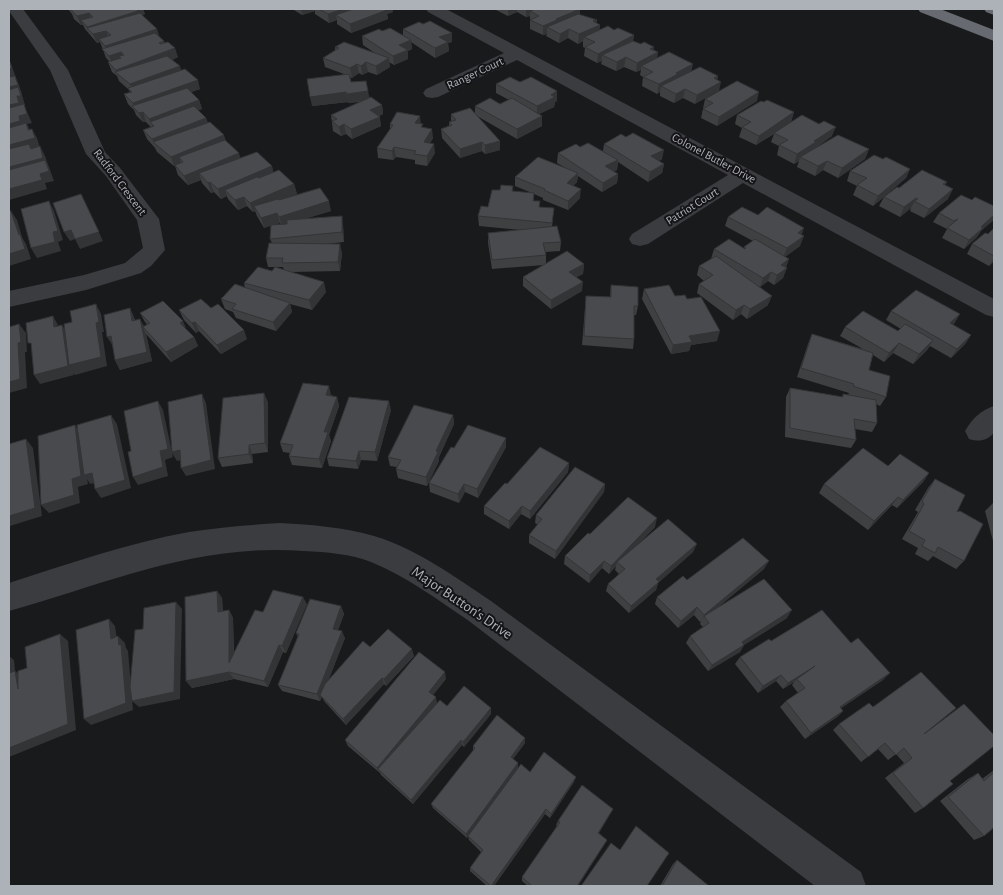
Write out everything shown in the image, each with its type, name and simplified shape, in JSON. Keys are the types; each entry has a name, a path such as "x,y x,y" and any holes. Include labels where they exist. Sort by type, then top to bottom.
{"highway":[{"path":"926,9 994,36"}],"street":[{"name":"Radford Crescent","path":"9,299 86,282 132,268 144,261 154,250 148,219 113,172 96,154 59,70 16,9"},
{"name":"Colonel Butler Drive","path":"434,9 994,309"},
{"name":"Ranger Court","path":"432,93 519,53"},
{"name":"Patriot Court","path":"640,239 744,174"},
{"name":"Major Button's Drive","path":"9,597 144,555 238,538 309,536 373,549 426,574 480,611 847,886"}],"building":[{"path":"136,9 138,11 87,27 81,20 93,17 89,13 77,16 71,10"},
{"path":"319,9 343,9 328,14"},
{"path":"353,9 387,10 350,24 336,15"},
{"path":"535,9 580,9 543,26 530,20 539,16 530,11"},
{"path":"140,13 157,29 105,46 99,39 111,35 106,31 93,34 87,28"},
{"path":"578,14 597,20 593,21 600,25 579,34 569,29 560,34 547,27"},
{"path":"430,21 452,33 439,37 448,42 435,48 403,29 419,22 423,24"},
{"path":"608,26 614,30 618,28 634,35 598,54 585,47 595,42 584,37"},
{"path":"390,28 411,40 399,45 408,50 393,56 362,36 379,29 382,31"},
{"path":"155,33 164,41 159,43 168,42 175,48 116,70 108,62 121,58 119,56 124,55 121,52 109,56 102,49"},
{"path":"633,41 641,44 644,42 654,47 650,49 658,52 637,63 626,57 617,62 602,55"},
{"path":"344,42 389,58 376,66 366,62 361,66 357,64 350,68 323,58 339,48 335,47"},
{"path":"669,52 693,64 659,84 643,77 653,72 641,66"},
{"path":"167,56 180,66 130,84 115,72"},
{"path":"700,67 718,76 714,78 721,82 697,95 685,89 676,94 661,86"},
{"path":"185,69 198,80 133,103 124,94 132,92 128,88"},
{"path":"349,74 351,82 366,81 368,91 310,97 307,79"},
{"path":"15,76 18,85 9,87 9,77"},
{"path":"510,77 520,82 531,77 557,91 551,95 555,97 537,106 496,84"},
{"path":"737,81 759,92 719,117 703,109 713,103 705,99"},
{"path":"18,87 21,96 17,96 19,103 9,105 9,90"},
{"path":"187,88 199,100 149,119 143,112 139,113 132,106"},
{"path":"371,97 382,105 370,110 380,117 351,129 344,124 339,127 332,121 337,119 331,115"},
{"path":"490,98 500,104 512,98 542,116 517,129 475,106"},
{"path":"767,100 794,112 759,136 742,127 751,122 737,115 761,101"},
{"path":"24,104 27,114 19,116 20,121 9,124 9,108"},
{"path":"194,106 206,118 152,139 143,130 154,126 150,122"},
{"path":"470,108 500,141 485,145 482,142 460,149 441,129 452,125 449,122 456,120 451,114"},
{"path":"397,112 420,116 415,123 423,124 421,127 432,129 424,142 434,144 427,156 414,154 416,151 394,147 392,151 377,148 393,125 390,124"},
{"path":"802,115 819,124 824,121 836,127 797,154 779,145 788,140 774,133"},
{"path":"210,122 224,135 171,157 153,142"},
{"path":"26,123 28,130 32,129 35,138 9,145 9,128"},
{"path":"633,133 664,150 651,156 664,164 650,172 604,144 621,134 626,137"},
{"path":"838,135 869,149 842,168 827,161 818,166 800,157"},
{"path":"225,140 239,153 184,176 175,165 183,162 179,157"},
{"path":"588,143 618,160 605,166 618,174 603,183 558,153 576,144 580,147"},
{"path":"29,144 31,149 40,146 43,158 9,167 9,149"},
{"path":"257,152 272,166 218,189 210,182 208,183 199,173"},
{"path":"874,155 883,159 886,157 910,169 878,196 857,185 867,178 850,171"},
{"path":"538,157 578,173 567,183 581,189 568,201 515,177"},
{"path":"45,160 49,171 40,174 42,180 9,189 9,170"},
{"path":"279,170 294,184 250,203 244,197 235,200 225,190 257,177 259,178"},
{"path":"922,170 947,182 943,184 953,189 929,209 914,201 918,199 916,198 904,207 884,197 897,187 899,188"},
{"path":"501,185 513,186 512,191 534,193 533,201 540,201 539,207 554,208 552,223 478,216 481,206 488,207 492,190 500,190"},
{"path":"320,188 329,201 279,217 277,213 261,218 254,206 279,200"},
{"path":"81,194 99,232 75,239 71,230 64,232 53,203"},
{"path":"961,195 972,200 975,197 994,206 994,215 969,240 947,228 958,219 954,221 939,213"},
{"path":"49,201 58,231 53,232 55,242 31,248 21,209"},
{"path":"742,207 758,215 767,207 804,228 798,233 804,236 787,248 728,217"},
{"path":"9,211 11,211 25,249 9,254"},
{"path":"342,216 342,232 270,239 271,225 287,224 287,220"},
{"path":"557,226 561,242 543,243 546,255 492,260 488,233"},
{"path":"994,228 994,256 972,244"},
{"path":"729,239 745,249 744,247 755,239 789,259 781,265 787,268 777,275 771,272 763,278 714,249"},
{"path":"269,243 340,244 338,262 282,263 283,258 266,258"},
{"path":"567,251 584,264 569,272 583,282 551,300 523,277"},
{"path":"716,256 772,296 750,309 744,305 736,310 699,284 713,275 699,266"},
{"path":"258,267 272,271 275,267 324,282 309,300 244,283"},
{"path":"235,284 290,303 273,322 232,309 236,304 221,299"},
{"path":"611,285 638,287 638,306 634,306 634,339 584,336 586,296 611,297"},
{"path":"669,285 675,296 685,295 687,299 701,297 720,331 689,336 692,342 673,345 644,289"},
{"path":"916,290 960,314 950,323 971,335 957,349 891,311"},
{"path":"201,299 211,308 218,304 244,330 217,345 195,322 192,323 179,310"},
{"path":"163,301 183,321 180,323 194,337 166,352 143,327 150,323 140,313"},
{"path":"96,304 99,322 96,323 101,357 69,365 64,324 72,322 70,311"},
{"path":"130,308 132,321 140,319 147,352 115,360 111,336 107,337 104,315"},
{"path":"863,311 898,331 905,324 933,340 919,354 899,343 889,353 845,327"},
{"path":"53,316 54,327 62,325 68,366 34,375 31,343 28,343 26,323"},
{"path":"19,324 21,342 18,343 20,379 9,382 9,327"},
{"path":"812,334 873,353 869,370 890,376 886,397 853,386 854,384 801,368"},
{"path":"303,383 329,386 326,395 337,397 324,432 328,432 319,459 289,456 293,445 280,443"},
{"path":"790,388 843,397 843,394 876,400 877,423 854,419 856,440 790,428"},
{"path":"264,393 265,443 249,445 249,454 218,458 223,398"},
{"path":"202,394 211,460 181,468 180,450 172,452 168,402"},
{"path":"349,397 389,401 375,452 359,451 356,461 327,458"},
{"path":"158,401 168,449 160,451 163,467 133,477 128,452 131,451 124,411"},
{"path":"414,405 453,415 426,477 396,469 401,460 388,457"},
{"path":"111,415 125,480 95,489 92,473 84,475 77,425"},
{"path":"75,425 81,476 72,479 74,495 41,505 38,436"},
{"path":"468,425 506,438 477,489 464,484 458,494 429,483 451,447 454,448"},
{"path":"26,439 35,508 9,516 9,444"},
{"path":"540,447 569,463 530,511 522,506 509,521 484,506 505,483 507,484"},
{"path":"863,448 888,466 900,454 929,473 903,500 898,497 874,521 824,484"},
{"path":"575,467 605,484 556,551 529,535 542,519 536,515"},
{"path":"935,479 965,495 957,512 960,511 983,524 964,561 938,547 935,553 922,546 925,540 909,531 924,504 922,501"},
{"path":"628,497 657,518 611,566 604,561 590,575 565,556"},
{"path":"668,519 697,544 656,579 659,582 631,606 608,584 625,569 617,562"},
{"path":"743,538 769,561 704,615 697,607 681,621 657,597 683,576 687,580"},
{"path":"764,579 792,610 742,642 744,645 712,665 690,636 709,623 704,616"},
{"path":"273,590 303,597 282,646 279,645 264,681 229,672 186,681 185,597 217,591 218,612 229,610 229,663 255,610 263,612"},
{"path":"310,599 341,606 333,629 342,631 317,694 278,685 299,634 296,633"},
{"path":"176,602 174,692 132,701 130,687 135,630 143,629 144,608"},
{"path":"822,610 851,643 858,638 890,673 840,707 843,711 811,733 786,701 805,688 797,679 815,666 788,683 781,675 763,686 740,657 769,639 771,641"},
{"path":"109,619 111,639 118,636 119,645 121,644 126,703 84,719 76,630"},
{"path":"388,629 412,649 343,719 320,695 325,684 363,641 370,647"},
{"path":"60,634 68,724 9,748 9,673 15,671 18,689 18,671 27,668 25,647"},
{"path":"419,652 445,672 429,692 436,697 377,768 345,740"},
{"path":"921,672 956,708 924,734 964,704 994,735 994,746 950,781 953,784 923,808 893,773 912,758 904,748 896,755 885,743 868,757 839,724 869,703 873,707"},
{"path":"464,686 491,708 463,742 461,740 411,800 378,769 440,700 447,706"},
{"path":"497,715 525,738 511,757 518,763 466,834 431,804 475,748 473,746"},
{"path":"544,752 576,777 551,814 546,809 491,886 470,868 483,850 468,836 521,764 530,772"},
{"path":"994,772 994,827 984,836 948,797 978,773 984,781"},
{"path":"582,785 613,809 598,833 607,840 577,886 532,886 522,877 560,822 558,821"},
{"path":"636,826 669,853 647,886 581,886 611,843 620,850"},
{"path":"677,860 709,886 662,886"}]}
